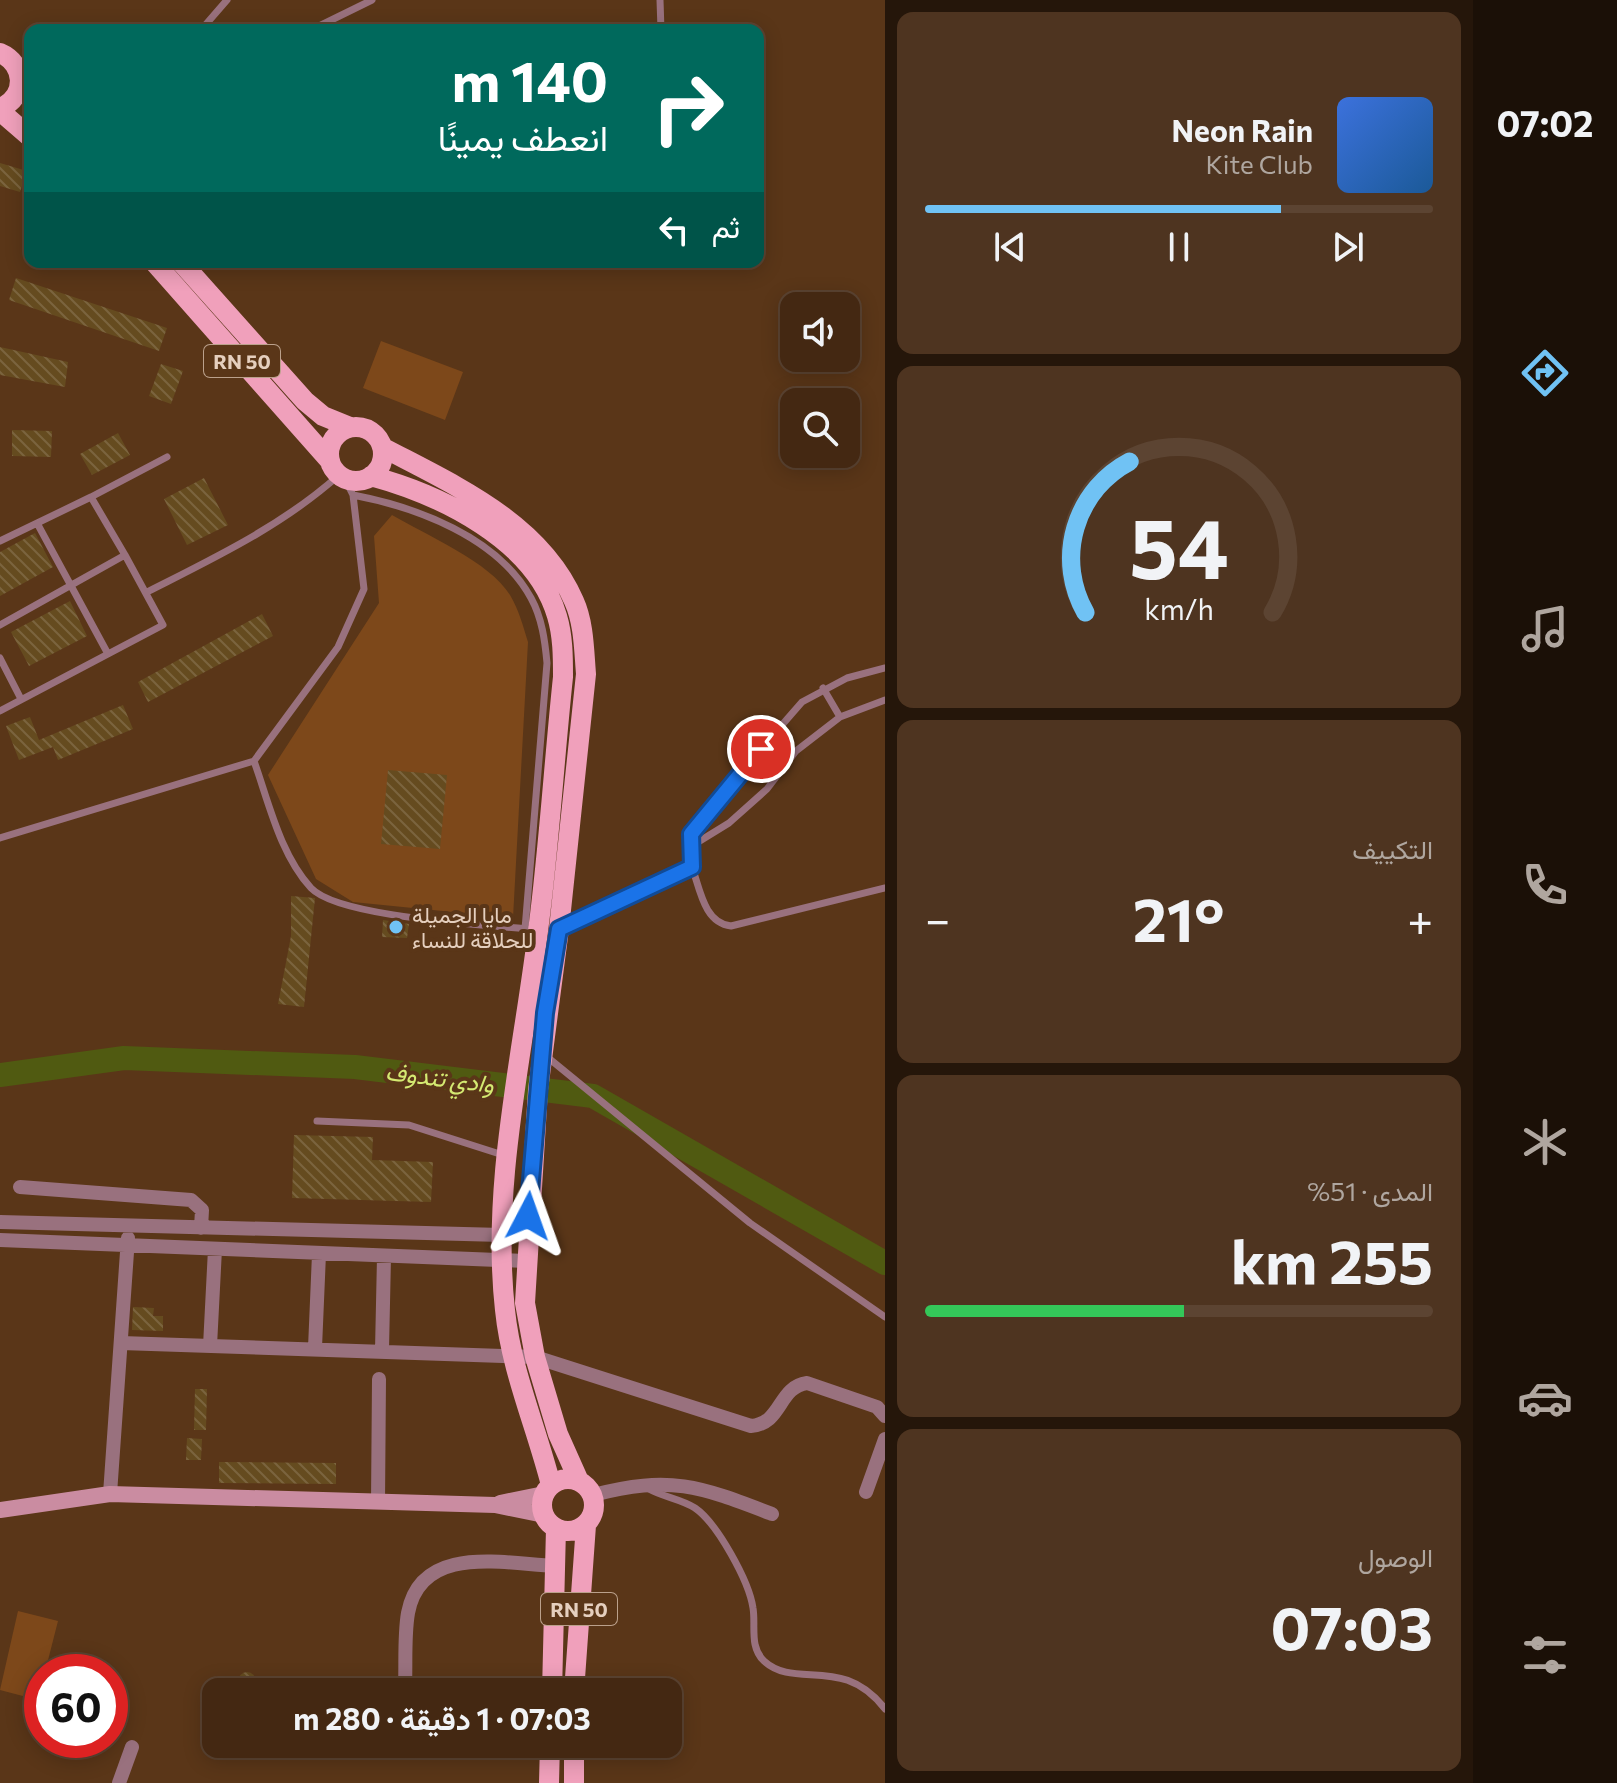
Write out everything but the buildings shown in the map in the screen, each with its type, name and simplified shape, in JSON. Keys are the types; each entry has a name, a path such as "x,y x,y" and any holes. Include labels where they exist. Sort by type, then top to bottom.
{"main road":[{"path":"21,76 12,102 0,110 24,132"},
{"name":"RN 50","path":"159,268 341,477"},
{"name":"RN 50","path":"186,268 305,401 323,416 350,427"},
{"path":"382,447 381,463 371,476 363,480 341,477 331,443 350,427 366,429 382,447 525,532 554,566 575,603 586,674 513,1098 502,1235 511,1355 539,1438 550,1522"},
{"path":"0,1510 110,1494 495,1505 550,1522 566,1531 586,1525 595,1506 558,1434 535,1357 525,1303 525,1261 541,1052 541,929 563,677 556,613 539,579 511,547 466,517 407,486 371,476"},
{"path":"495,1505 547,1490 569,1478 586,1488"},
{"name":"RN 50","path":"550,1522 555,1566 552,1678"},
{"name":"RN 50","path":"575,1678 586,1525"},
{"path":"549,1783 550,1758"},
{"path":"574,1758 574,1783"}],"street":[{"path":"20,1187 191,1200 202,1210 201,1228"},
{"path":"0,1222 502,1235"},
{"path":"110,1494 128,1226"},
{"path":"0,1240 525,1261"},
{"path":"210,1346 215,1249"},
{"path":"315,1348 319,1254"},
{"path":"382,1350 384,1257"},
{"path":"121,1343 535,1357 751,1426 764,1426 773,1418 789,1390 807,1383 877,1407 885,1416"},
{"path":"378,1502 379,1379"},
{"path":"866,1492 885,1439"},
{"path":"586,1488 669,1482 694,1486 772,1514"},
{"path":"405,1678 408,1611 429,1576 455,1562 555,1566"},
{"path":"119,1783 132,1747"}],"lane":[{"path":"206,24 227,0"},
{"path":"323,24 372,0"},
{"path":"660,0 661,24"},
{"path":"0,541 167,457"},
{"path":"147,592 246,541 341,477"},
{"path":"0,838 254,761 338,647 364,589 341,477"},
{"path":"341,477 477,543 512,571 531,598 544,633 547,663 541,929"},
{"path":"0,711 163,625 91,497"},
{"path":"37,523 108,654"},
{"path":"0,625 125,555"},
{"path":"0,658 21,699"},
{"path":"885,668 823,688 802,702 700,819 691,834 690,847 692,867 712,918 719,925 731,926 885,888"},
{"path":"823,688 840,717"},
{"path":"690,847 729,823 767,789 796,751 840,717 885,700"},
{"path":"254,761 285,848 313,890 354,909 541,929 692,867"},
{"path":"541,1052 750,1223 885,1317"},
{"path":"317,1121 409,1125 509,1157"},
{"path":"640,1484 694,1507 708,1519 745,1579 753,1606 756,1652 763,1660 789,1671 842,1677 859,1684 885,1709"}],"shaded area":[{"path":"381,341 463,372 445,420 363,388"},
{"path":"392,515 473,560 501,583 516,606 528,642 513,918 353,902 316,879 268,775 379,603 374,536"},
{"path":"18,1611 58,1621 50,1654 24,1654 24,1696 0,1690"}],"waterway":[{"name":"وادي تندوف","path":"0,1075 124,1058 355,1067 593,1096 885,1263"}],"place":[{"name":"مايا الجميلة للحلاقة للنساء","path":"396,927"}],"route":[{"path":"528,1216 545,1013 559,929 692,867 691,834 700,819 761,749"}]}
